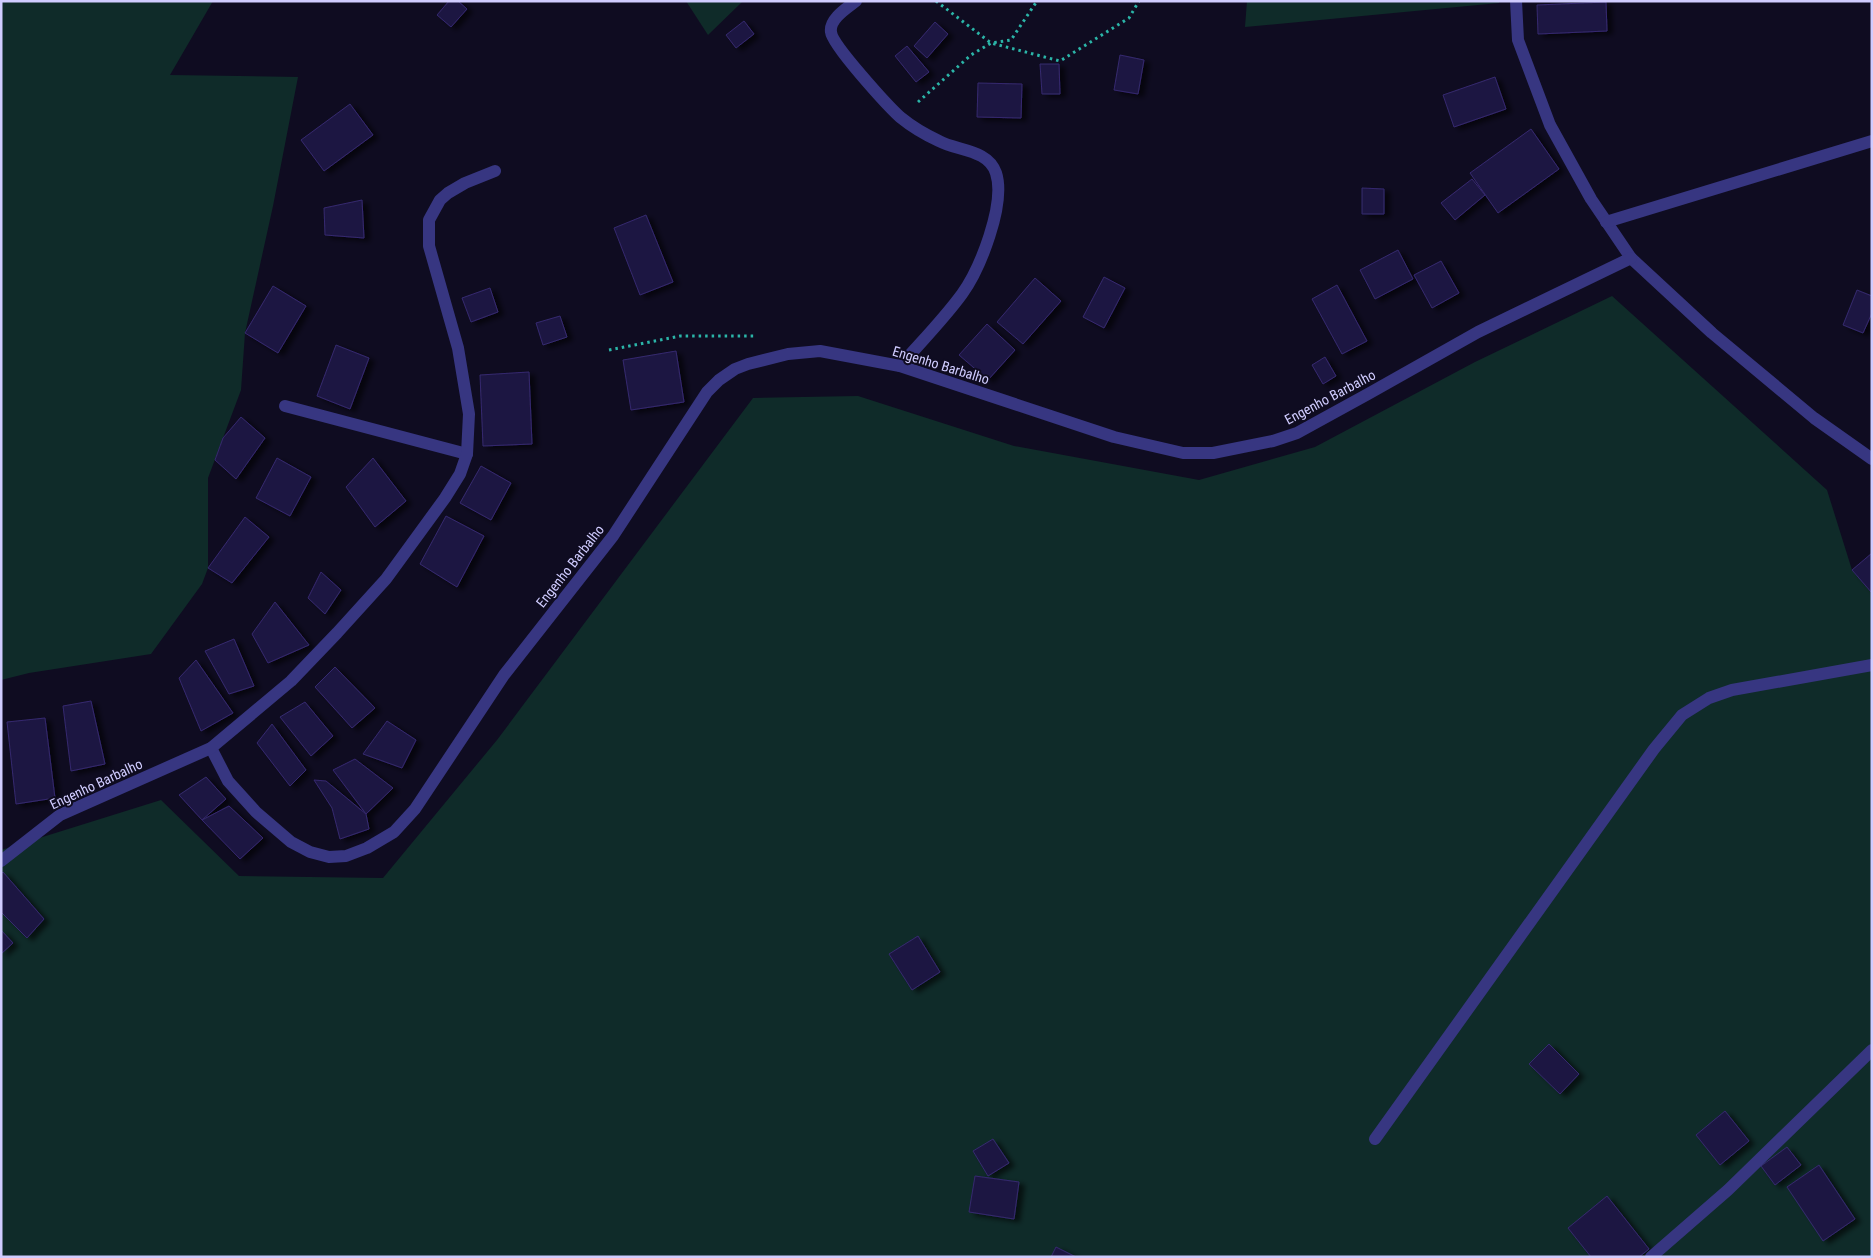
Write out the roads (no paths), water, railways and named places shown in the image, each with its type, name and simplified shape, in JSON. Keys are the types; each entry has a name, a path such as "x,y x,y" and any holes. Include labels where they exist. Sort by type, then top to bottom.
{"street":[{"path":"856,1 835,20 830,31 839,49 901,117 940,142 986,159 994,168 998,184 993,223 982,255 962,294 900,366"},
{"path":"1516,1 1518,40 1550,125 1591,199 1630,258 1712,333 1814,418 1872,459"},
{"path":"1606,222 1872,141"},
{"name":"Engenho Barbalho","path":"1,861 60,815 211,748 291,681 337,633 386,579 446,498 460,474 467,454 469,414 458,348 430,246 428,230 431,216 440,200 465,183 495,171"},
{"name":"Engenho Barbalho","path":"211,748 228,781 256,812 291,842 310,852 329,858 346,856 382,840 394,832 415,809 504,675 613,536 707,392 719,380 735,369 748,364 788,354 820,351 900,366 1114,437 1183,453 1212,453 1273,442 1297,432 1478,332 1630,258"},
{"path":"285,406 467,454"},
{"path":"1375,1139 1654,749 1682,716 1709,698 1732,690 1872,665"},
{"path":"1651,1257 1728,1190 1872,1050"}]}
